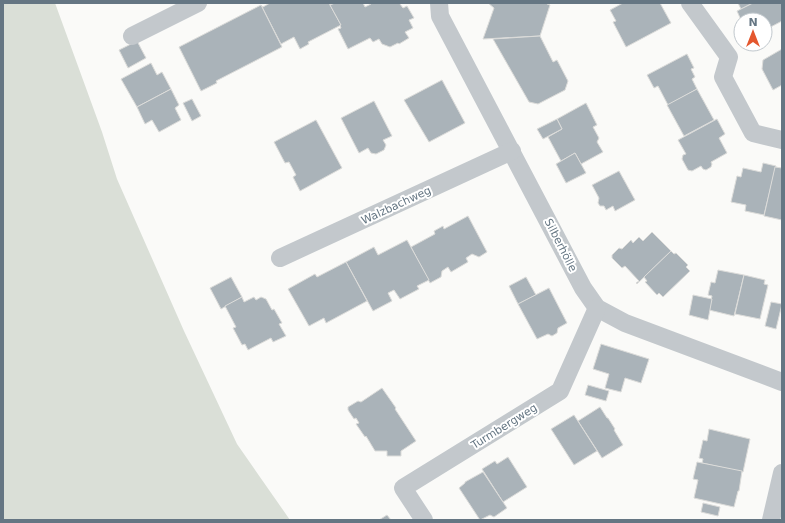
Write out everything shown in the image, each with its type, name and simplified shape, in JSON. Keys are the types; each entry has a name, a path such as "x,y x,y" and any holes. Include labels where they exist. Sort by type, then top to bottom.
{"street":[{"path":"132,36 198,3"},
{"name":"Silberhölle","path":"439,3 440,16 583,288 598,308 625,323 782,382"},
{"path":"690,3 729,57 723,77 753,133 782,140"},
{"name":"Walzbachweg","path":"280,258 512,151"},
{"name":"Turmbergweg","path":"424,520 403,488 560,391 598,308"},
{"path":"771,520 782,473"}],"shaded area":[{"path":"3,3 55,3 102,132 117,179 184,331 237,444 290,520 3,520"}],"building":[{"path":"270,3 329,3 341,25 308,42 309,44 300,49 294,37 281,44 261,5 263,7"},
{"path":"335,3 363,3 365,7 371,4 370,3 403,3 400,4 403,8 407,6 414,18 409,20 413,28 405,32 409,38 390,47 382,44 379,39 373,42 370,38 348,49 338,29 341,28 341,25 330,5"},
{"path":"488,3 548,3 547,4 550,5 540,36 483,39 494,8"},
{"path":"623,3 660,3 671,23 626,47 613,22 616,21 610,10"},
{"path":"738,3 753,3 741,9"},
{"path":"753,3 782,3 782,21 773,26 773,12 737,11"},
{"path":"261,5 282,47 216,81 217,83 201,91 179,47"},
{"path":"540,36 553,62 557,60 568,81 565,90 538,104 529,102 493,39"},
{"path":"137,41 146,58 128,68 119,50"},
{"path":"782,49 782,85 773,90 762,69 763,60"},
{"path":"687,54 694,68 691,69 695,77 692,79 697,89 668,105 658,86 654,88 647,75"},
{"path":"151,63 157,75 162,72 171,89 137,107 121,79"},
{"path":"442,80 465,123 429,142 404,100"},
{"path":"171,89 179,105 175,108 181,120 159,132 152,120 145,124 137,107"},
{"path":"697,89 714,120 684,136 667,105"},
{"path":"192,99 201,116 192,121 183,103"},
{"path":"374,101 392,136 383,140 386,145 384,150 376,154 371,153 368,148 359,153 341,118"},
{"path":"586,103 597,125 593,127 599,138 597,142 603,152 581,164 575,153 561,161 548,137 562,129 557,119"},
{"path":"557,119 562,129 543,139 537,129"},
{"path":"717,119 725,134 719,138 727,153 711,162 711,167 706,170 701,166 692,171 688,170 682,159 683,155 686,154 678,140"},
{"path":"316,120 342,168 300,191 293,177 296,175 289,162 285,163 274,142"},
{"path":"575,153 586,173 566,183 556,164"},
{"path":"763,163 776,166 764,215 745,211 746,205 731,202 737,176 741,177 743,168 761,172"},
{"path":"775,167 782,168 782,220 764,216"},
{"path":"619,171 635,200 615,211 613,206 606,210 604,206 600,206 598,203 599,198 592,185"},
{"path":"468,216 487,252 479,257 472,254 466,258 468,262 451,272 448,267 442,271 441,277 430,283 411,247 435,234 434,231 443,226 444,229"},
{"path":"652,232 671,251 637,284 636,283 639,281 625,266 622,268 612,258 612,255 619,248 622,249 631,240 633,243 639,237 643,241"},
{"path":"407,240 429,280 417,286 419,289 400,299 394,290 388,293 392,301 373,311 346,262 374,247 378,255"},
{"path":"671,251 674,254 676,253 688,265 686,267 690,271 663,297 659,293 657,295 645,282 647,281 644,277"},
{"path":"346,262 367,301 326,323 324,318 309,326 288,289 315,274 317,277"},
{"path":"718,270 744,275 734,316 709,310 712,296 708,295 711,282 715,283"},
{"path":"744,275 765,280 764,284 768,285 760,319 735,314"},
{"path":"231,277 242,297 221,309 210,288"},
{"path":"526,277 536,295 518,304 509,286"},
{"path":"549,288 567,323 558,328 557,333 552,336 548,334 537,339 518,304"},
{"path":"693,295 712,299 708,320 689,315"},
{"path":"242,297 244,302 254,297 256,300 261,297 266,299 282,323 279,324 286,336 273,342 271,338 248,350 245,344 242,345 233,328 236,327 225,306"},
{"path":"771,302 782,304 776,329 765,326"},
{"path":"601,344 649,359 641,383 625,378 621,392 605,388 609,374 593,369"},
{"path":"588,385 609,391 606,401 585,395"},
{"path":"382,388 416,441 401,451 401,456 387,456 387,451 375,451 366,436 365,437 356,424 359,423 356,418 354,419 348,410 348,407 358,401 361,402"},
{"path":"600,407 615,429 614,430 623,445 602,458 578,421"},
{"path":"574,415 597,451 574,465 551,429"},
{"path":"709,429 750,439 743,472 702,463 703,459 699,458 703,440 707,441"},
{"path":"508,457 527,487 503,502 482,469 495,461 497,464"},
{"path":"697,462 742,471 739,491 734,507 694,498 698,480 693,479"},
{"path":"483,472 507,508 494,517 490,515 480,520 459,488 465,482"},
{"path":"703,503 720,507 718,516 701,512"},
{"path":"387,515 391,520 379,520"}]}
